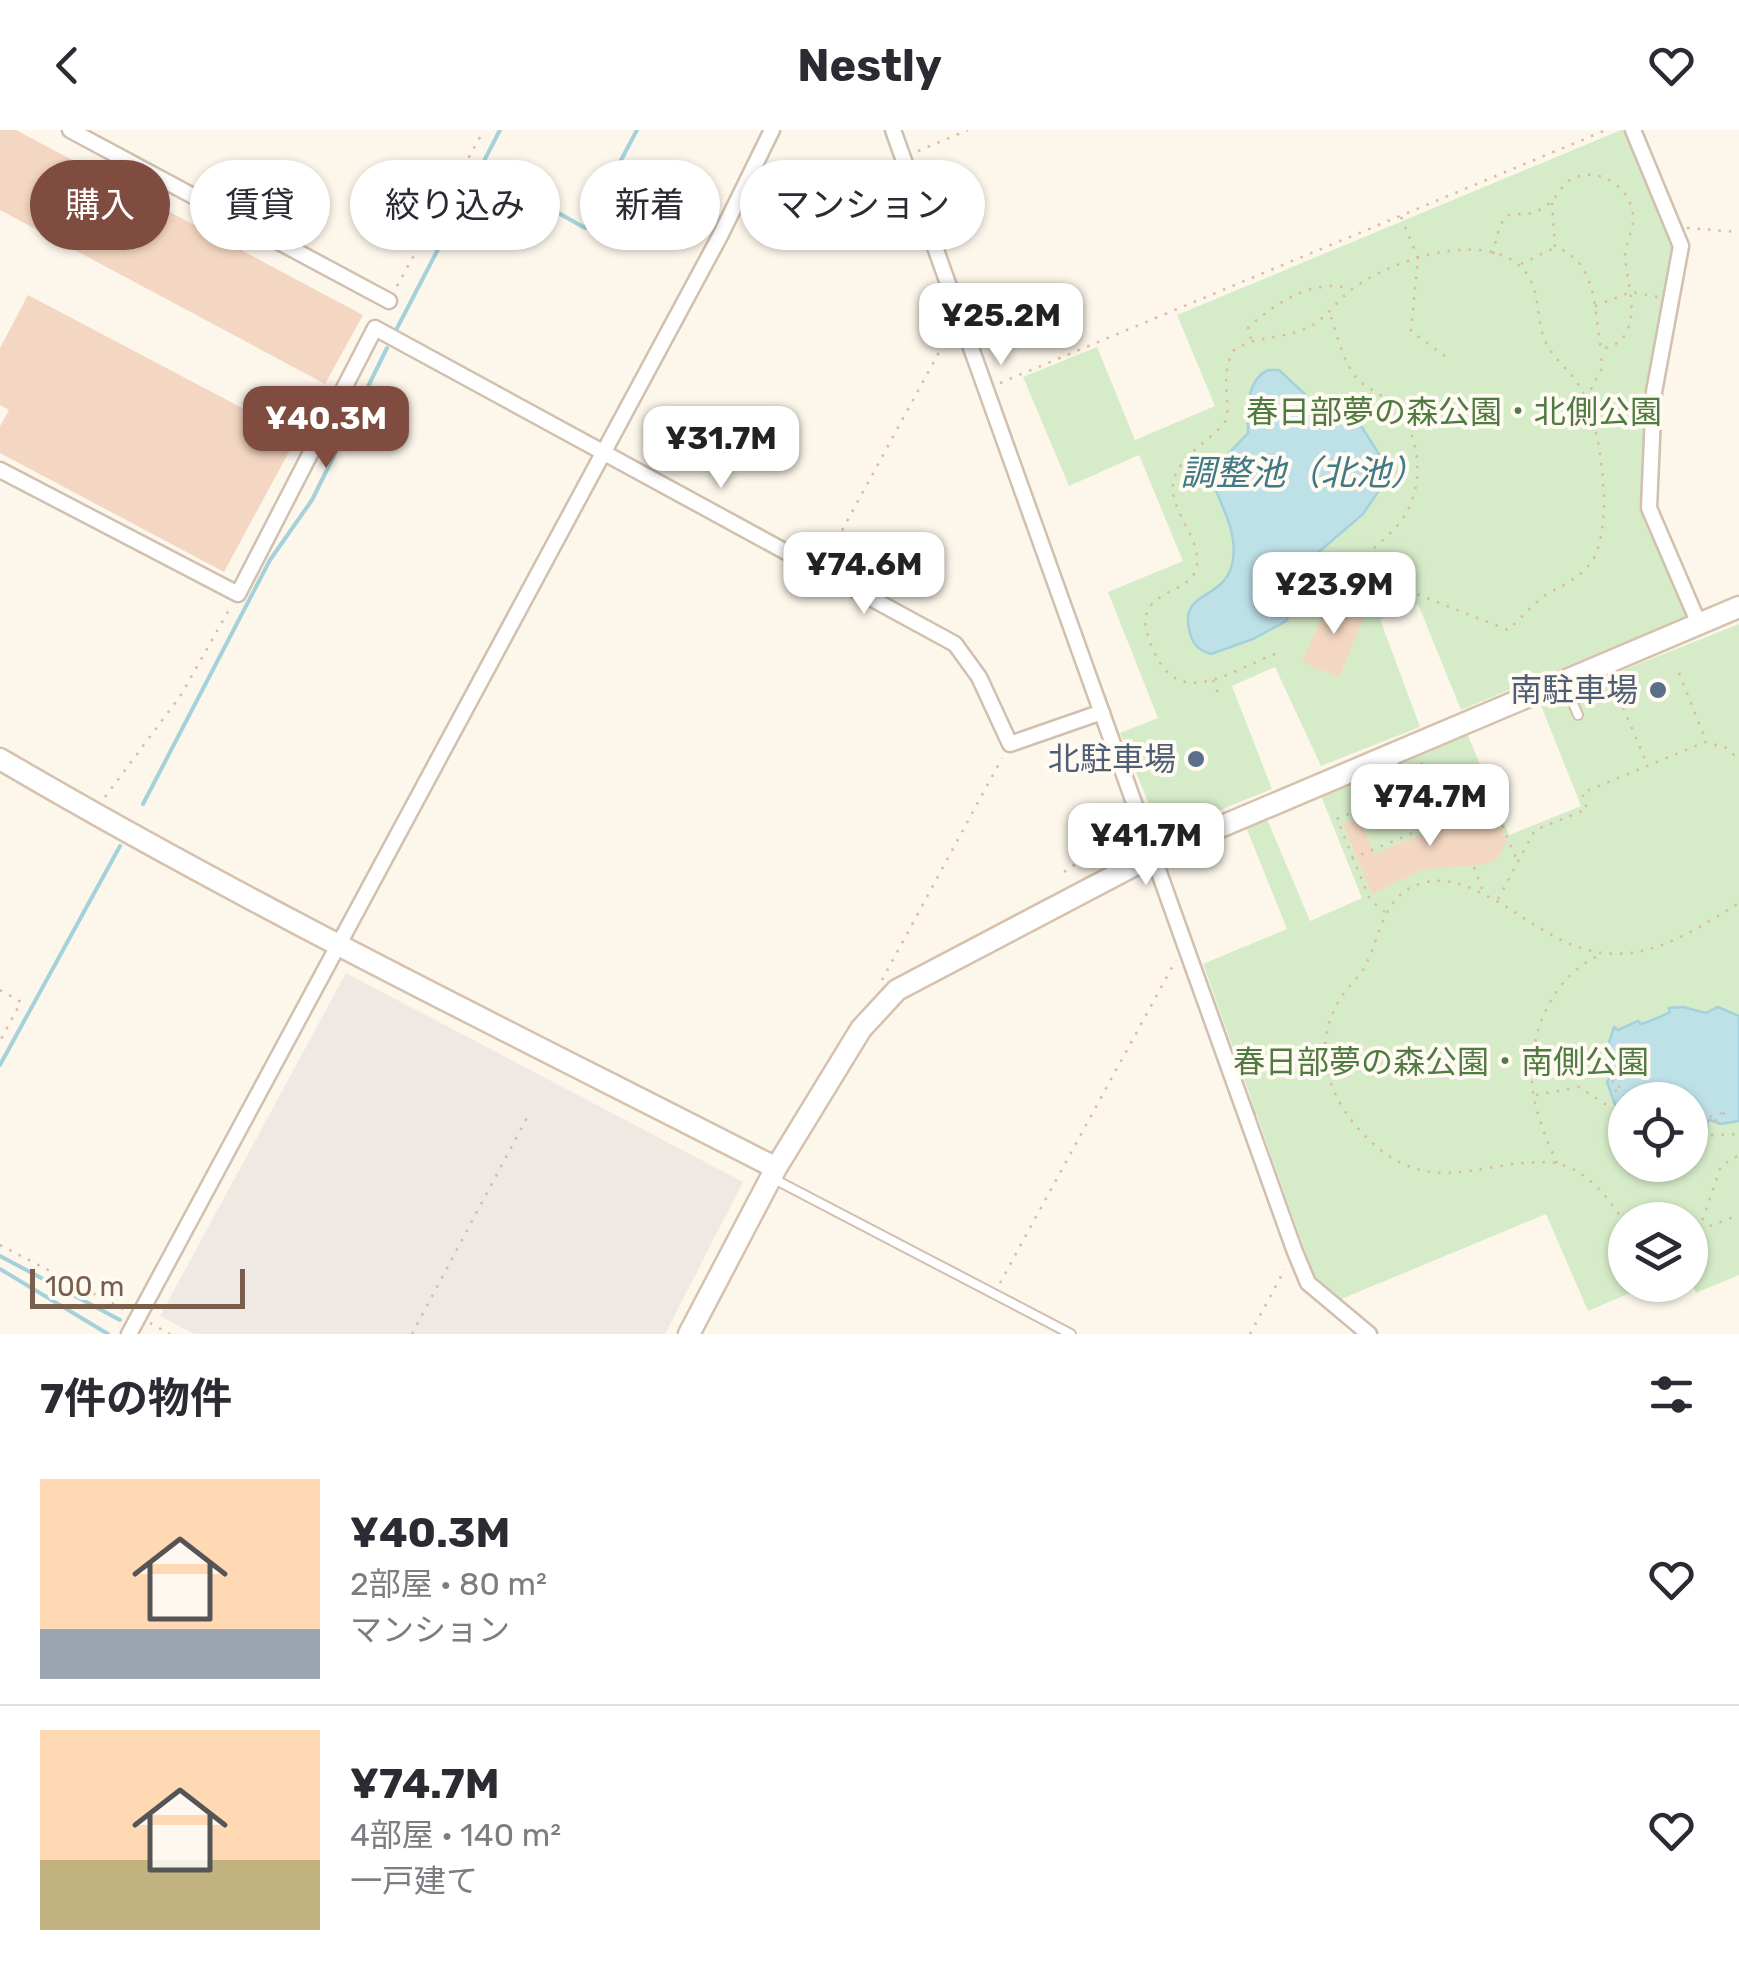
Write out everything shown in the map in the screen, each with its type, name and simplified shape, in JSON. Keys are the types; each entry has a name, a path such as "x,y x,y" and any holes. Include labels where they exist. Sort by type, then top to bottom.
{"street":[{"path":"70,130 389,301"},
{"path":"129,1334 720,236 772,130"},
{"path":"893,130 1295,1252 1308,1283 1369,1334"},
{"path":"1633,130 1681,246 1654,392 1649,508 1700,624"},
{"path":"0,470 238,594 375,328 955,644 979,677 1010,744 1102,712"},
{"path":"688,1334 773,1173 862,1029 897,990 1154,855 1739,607"},
{"path":"0,759 92,813 773,1173"}],"lane":[{"path":"1564,682 1578,715"},
{"path":"1390,755 1402,784"},
{"path":"1192,811 1202,836"},
{"path":"773,1173 1071,1334"}],"path":[{"path":"389,301 484,130"},
{"path":"903,158 968,130"},
{"path":"985,389 1606,130"},
{"path":"1494,254 1502,218 1541,210 1564,184 1583,176 1602,177 1618,186 1634,215 1626,250 1631,292 1626,334 1614,346 1601,350"},
{"path":"1518,265 1546,256 1555,247 1552,202"},
{"path":"1401,216 1418,258 1411,331 1450,360"},
{"path":"1686,228 1739,232"},
{"path":"1555,247 1580,258 1587,270 1602,368 1586,399"},
{"path":"1274,654 1197,684 1176,682 1160,668 1146,630 1146,614 1159,598 1192,578 1196,571 1195,553 1173,484 1188,455 1227,419 1224,368 1233,351 1251,341 1288,335 1310,326 1352,289 1418,258 1454,248 1494,254 1518,265 1532,281 1546,345 1586,399 1600,456 1603,525 1598,551 1572,580 1544,596 1508,630 1398,586 1389,584 1375,596 1345,579 1354,564 1402,520 1414,494 1418,463 1415,446 1395,406 1354,375 1328,312"},
{"path":"1251,341 1248,328 1270,307 1303,292 1333,286 1352,289"},
{"path":"1594,306 1631,292 1671,299"},
{"path":"821,568 959,314"},
{"path":"92,813 182,695 238,594"},
{"path":"1678,673 1707,743"},
{"path":"1213,678 1220,698"},
{"path":"1619,698 1647,764"},
{"path":"1498,901 1534,830 1587,809 1582,792 1707,743 1726,748 1739,760"},
{"path":"877,989 1010,744"},
{"path":"1414,745 1424,770 1453,816"},
{"path":"1353,858 1491,800 1518,862"},
{"path":"1486,802 1499,832"},
{"path":"1360,809 1337,819 1370,900 1385,912"},
{"path":"1064,872 1141,818"},
{"path":"1474,867 1485,894"},
{"path":"1610,1202 1601,1189 1572,1167 1557,1163 1436,1174 1414,1171 1373,1144 1334,1096 1325,1062 1326,1030 1340,999 1368,960 1385,912 1399,896 1429,882 1458,882 1498,901 1554,936 1605,953 1644,952 1675,943 1739,903"},
{"path":"994,1294 1186,941"},
{"path":"1557,1163 1534,1095 1536,1043 1554,992 1572,970 1605,953"},
{"path":"0,990 21,1002 0,1041"},
{"path":"1534,1095 1579,1087 1608,1100"},
{"path":"1708,1118 1727,1111 1708,1125"},
{"path":"412,1334 530,1112"},
{"path":"1708,1135 1739,1134"},
{"path":"1708,1204 1721,1166 1739,1156"},
{"path":"1708,1227 1739,1216"},
{"path":"0,1245 170,1334"},
{"path":"1250,1334 1295,1252"}],"shaded area":[{"path":"346,973 743,1182 665,1334 194,1334 160,1316"}],"green space":[{"name":"春日部夢の森公園・北側公園","path":"1627,130 1678,247 1646,508 1690,615 1461,710 1418,604 1380,619 1420,727 1321,766 1275,667 1232,686 1272,789 1161,834 1120,733 1158,718 1108,592 1183,561 1139,455 1069,486 1023,377 1097,347 1135,440 1215,406 1177,315"},
{"name":"春日部夢の森公園・南側公園","path":"1739,624 1739,1275 1708,1288 1708,1202 1608,1202 1609,1302 1588,1311 1546,1214 1339,1300 1315,1279 1203,964 1287,929 1246,827 1267,819 1310,921 1362,898 1321,796 1467,733 1509,835 1581,806 1540,703"}],"water":[{"name":"調整池（北池）","path":"1268,370 1279,370 1310,399 1361,426 1381,457 1380,489 1363,514 1314,556 1286,621 1253,639 1211,654 1195,644 1188,620 1190,610 1226,579 1234,545 1211,479 1214,469 1248,433 1252,389"},
{"path":"1718,1007 1739,1016 1739,1121 1708,1122 1708,1082 1608,1085 1607,1082 1614,1072 1605,1068 1612,1061 1606,1052 1614,1027 1618,1030 1638,1021 1641,1024 1670,1012 1669,1008 1706,1013"}],"building":[{"path":"0,130 16,130 72,160 30,160 30,226 0,210"},
{"path":"170,212 190,223 190,250 241,250 363,315 325,384 75,250 170,250"},
{"path":"28,295 297,437 224,572 0,453 0,426 9,410 0,405 0,348"},
{"path":"1330,597 1366,612 1339,677 1302,662"},
{"path":"1491,806 1507,842 1496,860 1482,865 1424,869 1372,894 1343,824 1359,818 1374,854"}],"waterway":[{"path":"394,334 500,130"},
{"path":"560,214 585,228 637,130"},
{"path":"143,804 270,560 312,500 387,348"},
{"path":"1103,694 1154,839"},
{"path":"0,1065 120,846"},
{"path":"1163,863 1240,1076"},
{"path":"1247,1096 1254,1114"},
{"path":"0,1256 120,1320"},
{"path":"0,1269 108,1334"}],"place":[{"name":"南駐車場","path":"1658,690"},
{"name":"北駐車場","path":"1196,759"}]}
